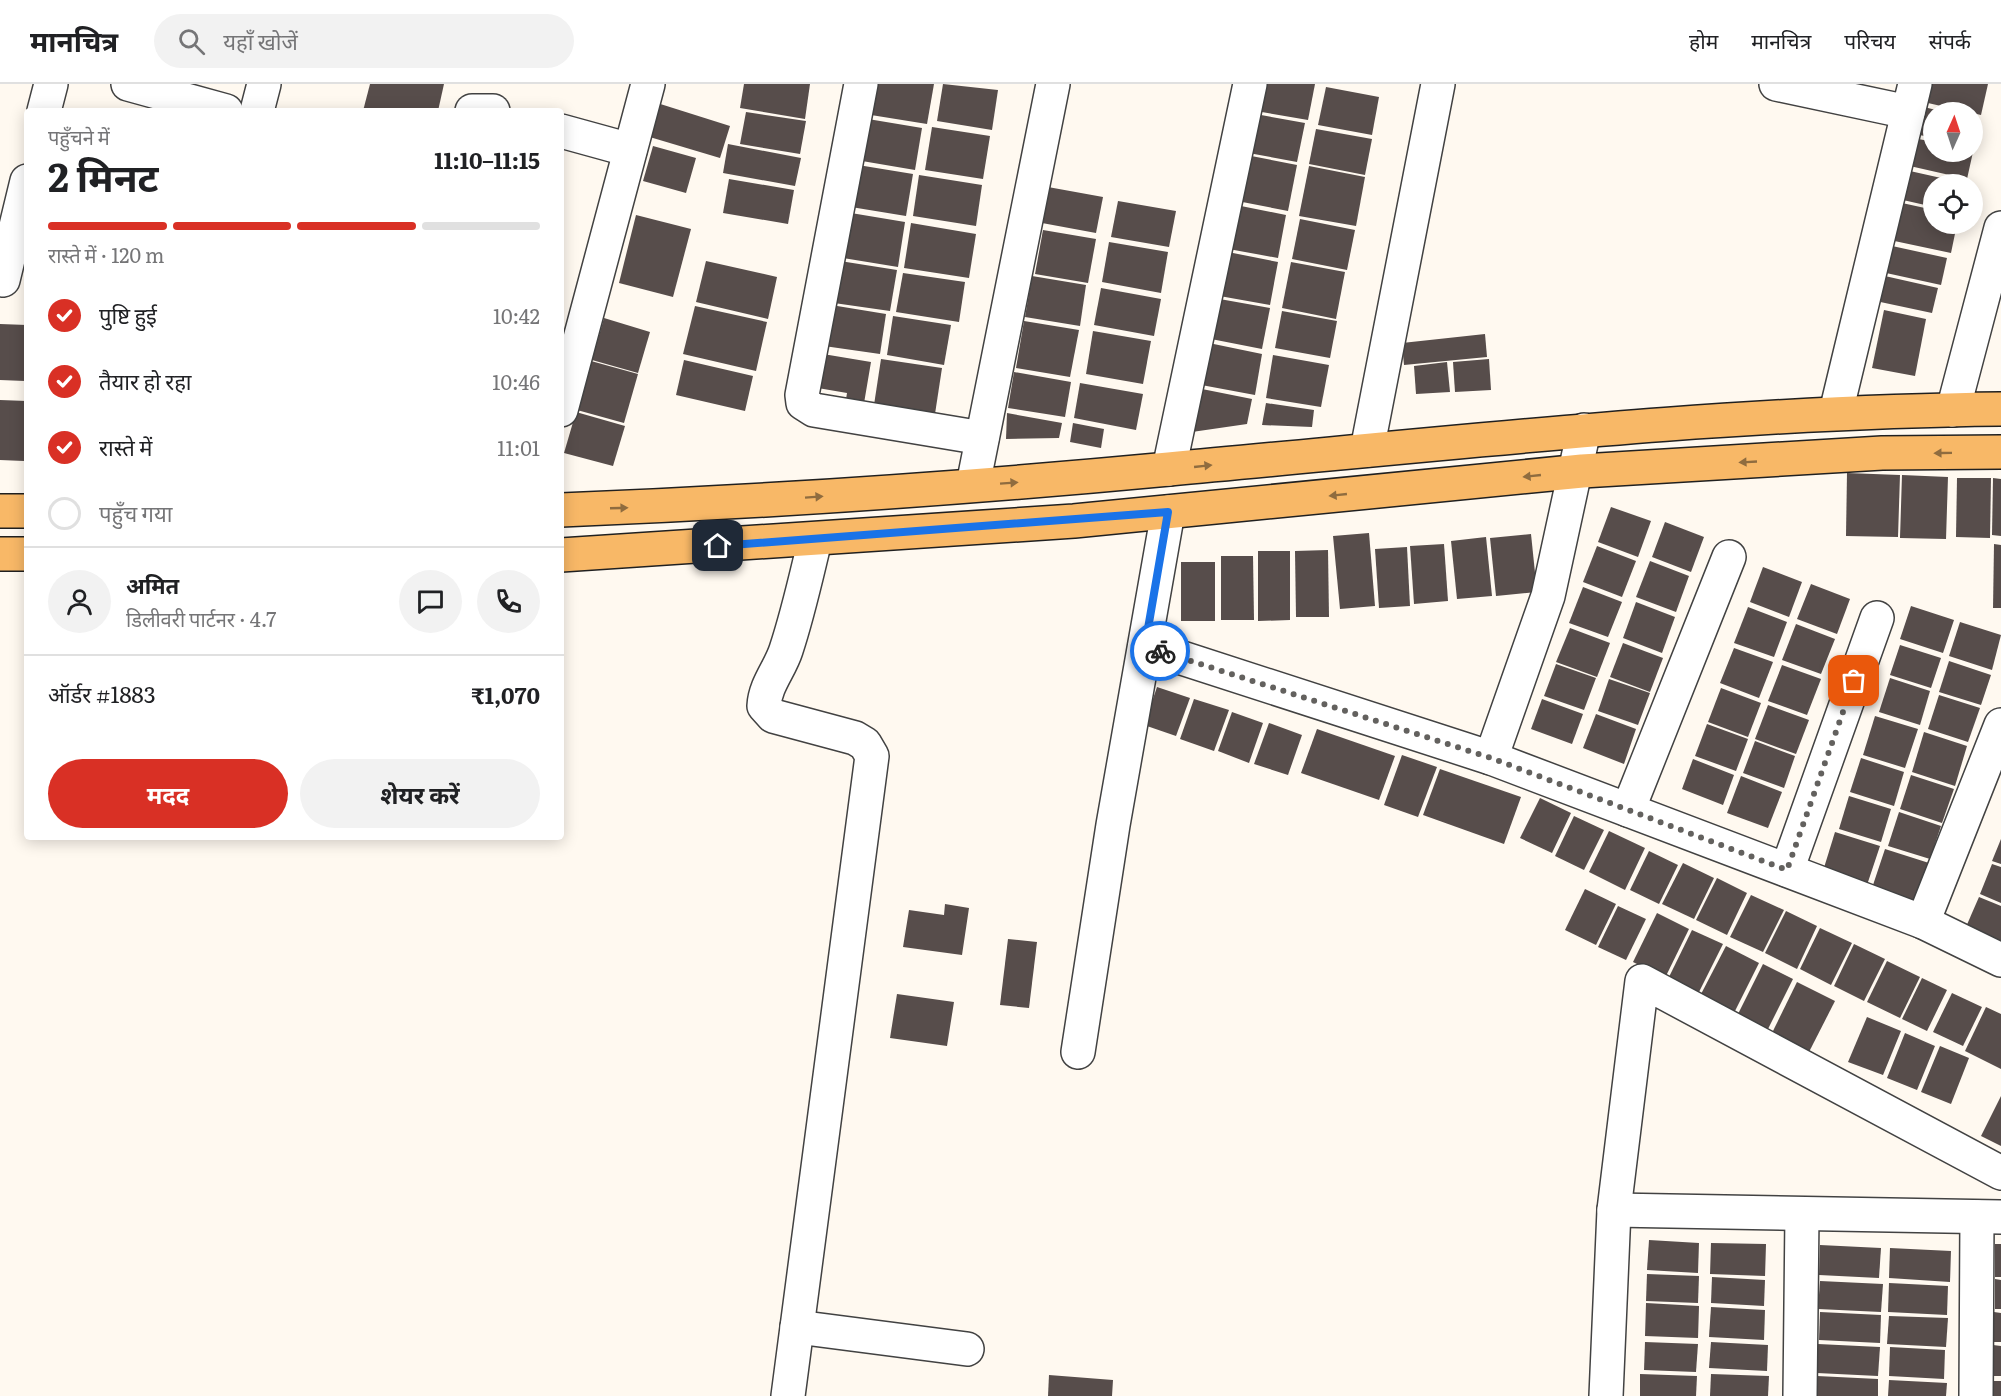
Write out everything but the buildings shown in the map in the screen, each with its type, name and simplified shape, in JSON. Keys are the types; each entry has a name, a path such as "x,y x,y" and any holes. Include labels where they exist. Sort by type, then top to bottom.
{"main road":[{"path":"564,510 715,504 973,485 1584,430 1836,412 2001,409"},
{"path":"564,555 815,540 1168,512 1575,471 1882,453 2001,452"},
{"path":"0,511 24,511"},
{"path":"0,554 24,555"}],"street":[{"path":"45,108 51,84"},
{"path":"128,84 215,108"},
{"path":"258,108 264,84"},
{"path":"564,387 575,304 630,150 648,84"},
{"path":"861,84 802,395 803,403 814,410 982,438"},
{"path":"973,485 1053,84"},
{"path":"1169,469 1250,84"},
{"path":"1367,450 1437,84"},
{"path":"1776,84 1911,98 1836,412"},
{"path":"564,131 630,150"},
{"path":"10,281 24,199"},
{"path":"1953,410 2001,228"},
{"path":"1491,758 1548,596 1584,430"},
{"path":"1078,1052 1113,825 1168,512"},
{"path":"789,1396 872,756 865,744 855,738 773,716 764,706 765,694 785,654 794,626 815,540"},
{"path":"1628,810 1729,557"},
{"path":"1787,870 1877,618"},
{"path":"1145,646 1491,758 1923,922 2001,960"},
{"path":"1923,922 2001,725"},
{"path":"1606,1396 1614,1210 1642,981 2001,1173"},
{"path":"1614,1210 1989,1217 1976,1396"},
{"path":"1800,1396 1802,1214"},
{"path":"797,1327 967,1349"}],"way so far":[{"path":"1160,651 1491,758 1787,870 1854,681"}],"route":[{"path":"718,546 1168,512 1145,646 1160,651"}]}
